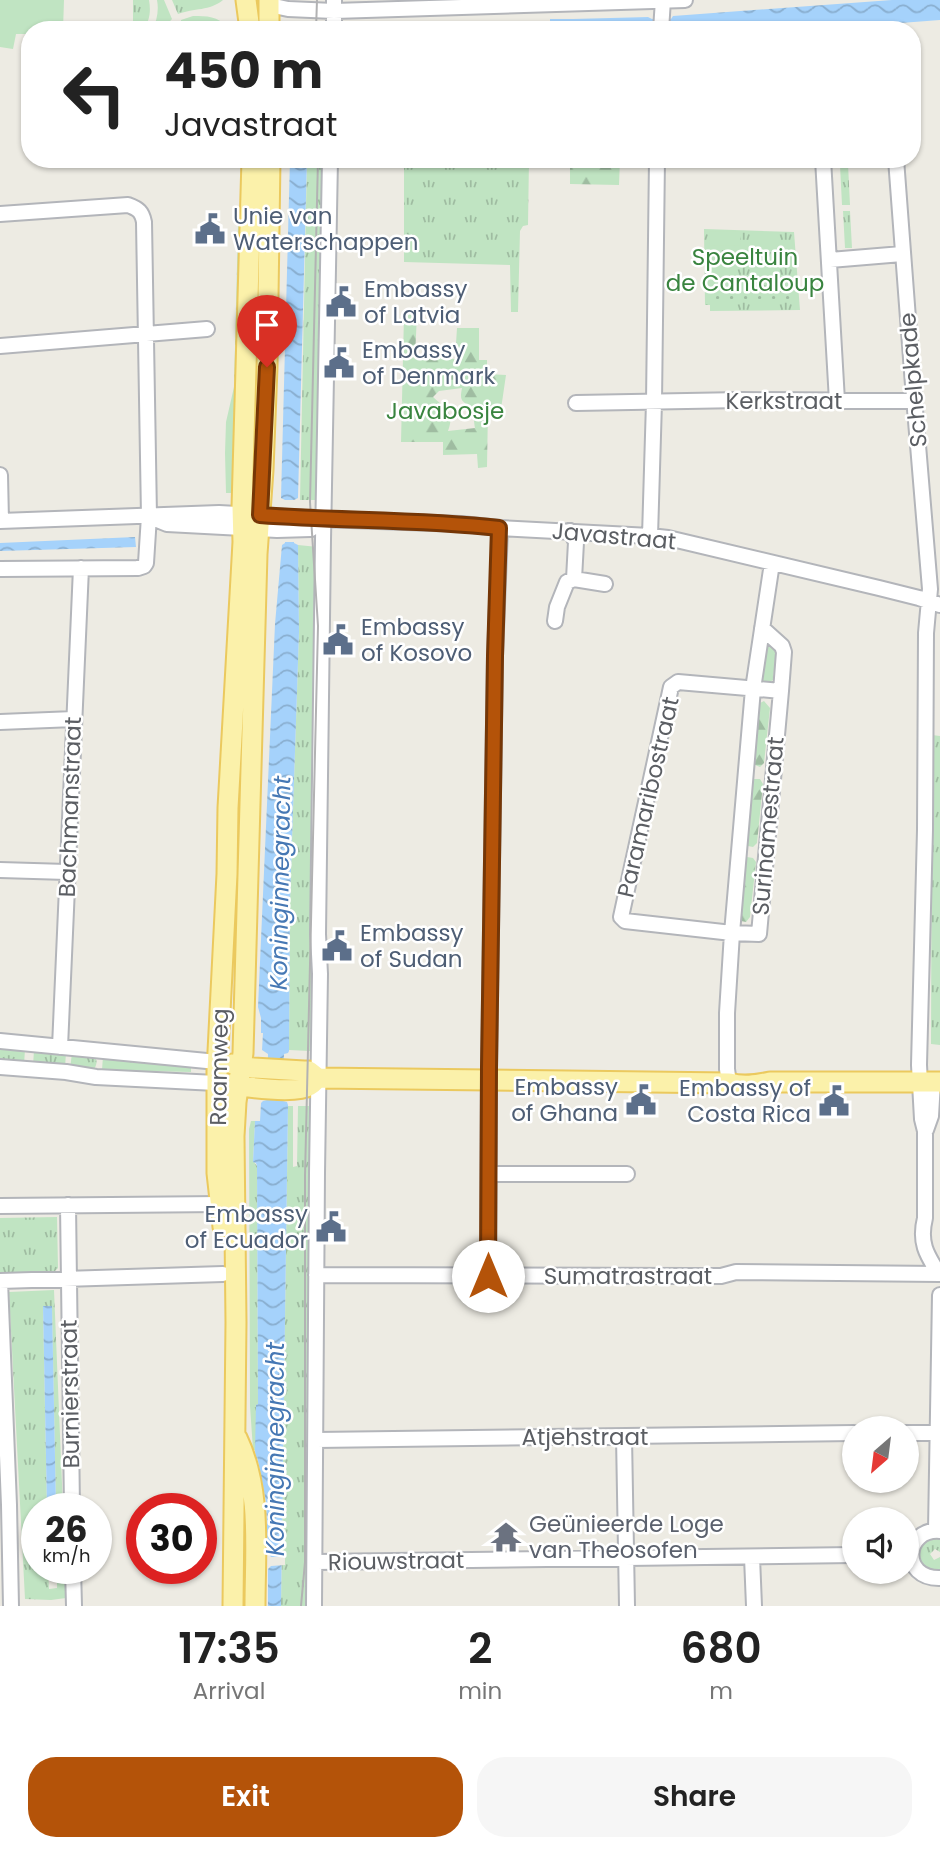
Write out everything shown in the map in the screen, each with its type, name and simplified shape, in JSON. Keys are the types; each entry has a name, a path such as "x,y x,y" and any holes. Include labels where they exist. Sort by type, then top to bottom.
{"main road":[{"path":"246,0 249,21"},
{"path":"267,2 269,21"},
{"path":"251,522 252,168"},
{"path":"251,522 267,380 270,168"},
{"name":"Raamweg","path":"233,1606 234,1136 238,1086 230,1064 221,979 228,808 251,522"},
{"name":"Raamweg","path":"221,1606 223,1273 222,1205 217,1173 216,1083 230,1064 251,522"},
{"path":"230,1064 309,1072 318,1078 729,1083 738,1077 771,1082 931,1082"},
{"path":"216,1083 275,1088 309,1086 318,1078"},
{"path":"235,1433 247,1461 253,1489 255,1606"}],"street":[{"path":"267,2 278,8 302,9 334,5 550,5 685,0"},
{"path":"661,21 663,1"},
{"path":"314,1606 323,519 330,168"},
{"path":"650,536 657,168"},
{"path":"824,168 837,401"},
{"name":"Schelpkade","path":"897,168 914,401 935,603 926,633 933,721 931,1082 922,1119 925,1131 925,1218 939,1258 940,1278"},
{"path":"0,214 128,205 138,208 142,214 149,516 144,566 0,569"},
{"path":"830,260 902,254"},
{"path":"0,345 207,330"},
{"name":"Kerkstraat","path":"576,403 914,401"},
{"path":"0,475 1,521"},
{"name":"Javastraat","path":"1,521 164,514 251,522 300,523 323,519 461,524 662,537 935,603"},
{"path":"488,1276 499,528"},
{"path":"570,531 576,542 574,579"},
{"name":"Surinamestraat","path":"729,1083 727,1013 732,933 753,689 772,563"},
{"name":"Bachmanstraat","path":"60,1046 81,568"},
{"path":"555,621 557,607 568,582 574,579 605,584"},
{"path":"926,633 933,621 940,617"},
{"name":"Surinamestraat","path":"732,933 759,934 784,652 782,646 762,628"},
{"name":"Paramaribostraat","path":"732,933 625,921 621,917 671,687 678,682 753,689"},
{"path":"753,689 781,691"},
{"path":"0,722 74,719"},
{"path":"0,870 67,872"},
{"path":"0,1041 230,1064"},
{"path":"0,1067 96,1077 216,1083"},
{"path":"489,1174 627,1174"},
{"name":"Burnierstraat","path":"68,1205 72,1493"},
{"path":"0,1206 222,1205"},
{"name":"Sumatrastraat","path":"316,1275 722,1276 750,1272 940,1278"},
{"path":"11,1606 5,1505 0,1281 223,1273"},
{"path":"919,1536 938,1531 940,1295"},
{"name":"Atjehstraat","path":"316,1440 842,1433"},
{"path":"919,1433 938,1433"},
{"path":"624,1437 627,1606"},
{"name":"Riouwstraat","path":"316,1562 842,1555"},
{"path":"752,1557 754,1606"},
{"path":"919,1573 940,1582"},
{"path":"73,1584 74,1606"}],"green space":[{"path":"0,0 64,0 63,21 21,21 21,34 16,34 13,49 0,47"},
{"path":"133,0 149,0 148,21 133,21"},
{"path":"157,0 164,0 172,19 170,21 156,21"},
{"path":"172,0 223,0 213,6 178,14"},
{"path":"193,16 220,21 181,21"},
{"path":"307,168 323,168 318,500 300,500"},
{"path":"404,168 529,168 528,225 523,226 520,231 518,312 511,312 510,265 404,262"},
{"path":"570,168 620,168 619,185 570,184"},
{"path":"840,168 848,168 850,205 842,205"},
{"path":"843,211 850,211 852,248 845,248"},
{"path":"241,216 233,493 226,493 226,422 234,387 238,225"},
{"name":"Speeltuin de Cantaloup","path":"704,229 794,232 800,310 710,311 710,305 705,305"},
{"path":"710,231 741,232 740,246 709,245"},
{"path":"792,289 792,299 716,299 716,290"},
{"name":"Javabosje","path":"417,314 415,357 455,359 457,328 479,328 479,360 487,360 487,374 506,375 501,409 488,408 487,467 478,468 477,454 443,455 443,442 401,442 404,315","holes":["462,388 462,400 472,413 475,428 448,431 450,415 433,397 439,391"]},
{"path":"298,545 318,547 310,1051 289,1050 290,900 299,632"},
{"path":"767,645 776,649 773,680 767,684 760,680 763,651"},
{"path":"764,701 770,708 764,763 760,767 753,761 758,704"},
{"path":"932,735 940,736 940,1045 931,1044"},
{"path":"754,779 760,779 763,784 757,843 753,847 748,846 745,841 750,783"},
{"path":"747,857 756,862 750,917 746,922 741,921 738,915 743,860"},
{"path":"0,1046 25,1049 24,1065 0,1063"},
{"path":"34,1050 66,1052 65,1068 33,1066"},
{"path":"72,1053 94,1055 96,1063 93,1071 70,1069"},
{"path":"103,1056 191,1064 191,1072 102,1070"},
{"path":"288,1106 293,1106 293,1167 297,1166 298,1106 309,1106 309,1606 281,1606"},
{"path":"251,1121 255,1121 253,1161 257,1166 256,1450 253,1450 250,1406"},
{"path":"57,1217 58,1268 55,1271 0,1274 0,1218"},
{"path":"54,1290 62,1493 56,1493 52,1307 43,1307 47,1493 21,1493 21,1522 9,1292"},
{"path":"940,1536 940,1552 935,1549 930,1554 934,1560 940,1557 940,1572 932,1573 919,1563 919,1546 924,1539"},
{"path":"24,1584 49,1584 49,1589 57,1588 57,1584 66,1584 66,1598 25,1599"}],"water":[{"path":"550,0 573,19 671,19 673,16 892,0 940,0 940,20 921,21 550,21"},
{"name":"Koninginnegracht","path":"290,168 307,168 298,498 294,500 294,543 298,545 299,632 290,900 289,1051 284,1054 283,1101 288,1105 281,1606 260,1606 260,1509 255,1450 258,1404 257,1166 253,1162 255,1121 260,1121 261,1103 267,1100 268,1054 262,1050 263,1033 258,1007 275,624 282,545 285,543 285,500 281,498"},
{"path":"135,537 136,547 0,551 0,543"},
{"path":"43,1306 52,1306 56,1493 47,1493"}],"pier":[{"path":"550,0 573,0 574,19 550,19"},
{"path":"281,500 300,500 300,542 282,542"},
{"path":"257,1456 266,1502 268,1553 271,1557 285,1557 285,1565 271,1566 268,1569 268,1606 262,1606"}],"tram line":[{"path":"316,21 317,0"},
{"path":"301,1606 305,1562 305,1176 318,626 310,502 318,168"}],"place":[{"name":"Unie van Waterschappen","path":"210,229"},
{"name":"Embassy of Latvia","path":"341,302"},
{"name":"Embassy of Denmark","path":"339,363"},
{"name":"Embassy of Kosovo","path":"338,640"},
{"name":"Embassy of Sudan","path":"337,946"},
{"name":"Embassy of Ghana","path":"641,1100"},
{"name":"Embassy of Costa Rica","path":"834,1101"},
{"name":"Embassy of Ecuador","path":"331,1227"},
{"name":"Geünieerde Loge van Theosofen","path":"506,1537"}],"route":[{"path":"267,367 260,515 499,528 495,656 488,1276"}]}
